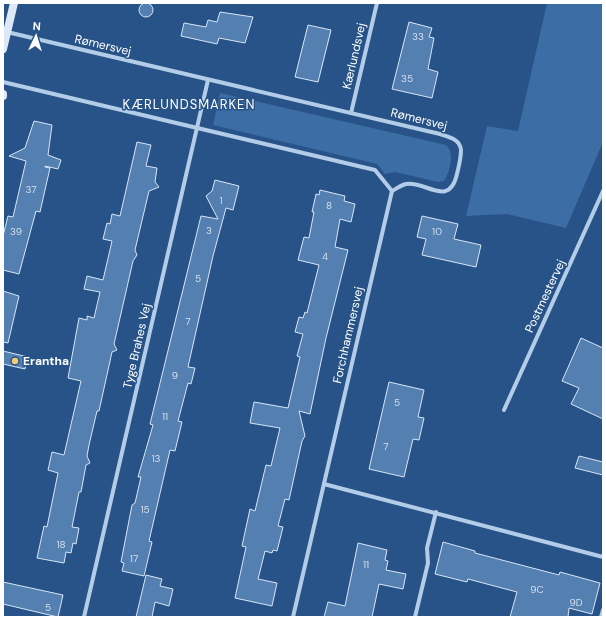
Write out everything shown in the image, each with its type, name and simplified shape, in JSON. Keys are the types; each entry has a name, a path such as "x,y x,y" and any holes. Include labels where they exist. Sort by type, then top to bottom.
{"main road":[{"path":"3,49 14,3"}],"street":[{"name":"Kærlundsvej","path":"351,113 377,3"},
{"name":"Rømersvej","path":"7,32 440,134 453,138 460,145 461,156 455,182 451,189 443,192 406,184 392,191"},
{"name":"Tyge Brahes Vej","path":"84,617 208,80"},
{"path":"3,82 375,170 392,191"},
{"name":"Forchhammersvej","path":"293,617 392,191"},
{"name":"Postmestervej","path":"504,410 603,191"},
{"path":"324,484 436,512 603,557"},
{"path":"415,617 428,563 426,548 436,512"},
{"path":"601,617 603,610"}],"shaded area":[{"path":"547,3 603,3 603,142 566,228 507,214 466,216 487,126 518,131"},
{"path":"220,93 446,145 449,148 451,158 448,173 444,181 438,182 395,172 385,174 377,164 213,125"}],"building":[{"path":"143,3 149,3 153,7 153,13 149,17 143,17 139,13 139,7"},
{"path":"220,12 253,17 245,43 219,38 217,44 181,36 184,23 206,27 208,20 217,22"},
{"path":"409,22 432,28 429,37 434,38 428,69 438,72 432,98 392,89"},
{"path":"308,25 331,30 318,82 295,77"},
{"path":"34,121 52,125 48,155 61,160 58,169 45,166 50,168 40,212 36,211 19,274 3,270 3,236 8,216 13,217 26,161 9,156 25,148"},
{"path":"137,142 151,145 146,166 157,168 155,182 159,187 149,191 135,250 137,255 133,261 114,344 117,350 112,352 99,411 97,411 89,445 87,456 90,463 86,465 72,527 79,528 76,544 73,543 71,553 66,552 64,563 37,558 44,526 47,527 58,473 48,470 52,452 64,455 81,381 68,378 79,318 87,320 87,316 94,318 100,292 84,289 87,276 103,280 112,241 103,239 107,223 110,224 112,214 120,216"},
{"path":"215,180 239,186 233,210 226,208 213,256 188,367 195,368 191,384 188,383 178,421 182,422 175,451 170,450 149,541 152,542 144,576 122,571 124,563 121,562 132,505 135,503 141,477 138,477 153,425 150,424 201,216 218,219 206,196 212,191"},
{"path":"320,190 345,196 344,201 355,204 351,222 340,219 335,247 348,250 326,338 310,414 299,411 305,436 302,441 289,500 285,499 278,526 283,527 277,551 273,550 272,553 265,551 258,579 277,583 272,606 235,598 246,547 242,546 250,509 255,511 266,465 271,466 280,428 250,423 254,402 288,408 300,357 297,356 303,334 295,332 299,317 303,318 305,312 307,313 319,265 298,260 304,237 309,238 316,194 319,195"},
{"path":"422,216 458,224 454,239 481,245 476,267 422,255 426,239 417,237"},
{"path":"3,291 19,296 8,343 3,342"},
{"path":"581,338 603,348 603,419 571,404 579,388 562,381"},
{"name":"Erantha","path":"3,351 28,357 25,369 3,364"},
{"path":"389,382 424,390 418,417 424,418 419,440 413,439 404,477 369,469"},
{"path":"579,456 603,462 603,475 575,468"},
{"path":"443,542 475,551 475,553 559,575 560,572 600,583 592,614 569,608 568,617 510,617 517,592 468,579 467,582 435,574"},
{"path":"358,543 387,550 385,560 388,561 386,570 406,574 403,589 379,584 372,617 324,617 328,602 345,606"},
{"path":"146,575 162,579 160,586 173,589 169,606 155,602 152,617 136,617"},
{"path":"3,582 63,595 58,617 3,604"}],"place":[{"name":"Erantha","path":"15,361"}],"district":[{"name":"KÆRLUNDSMARKEN","path":"189,104"}]}
